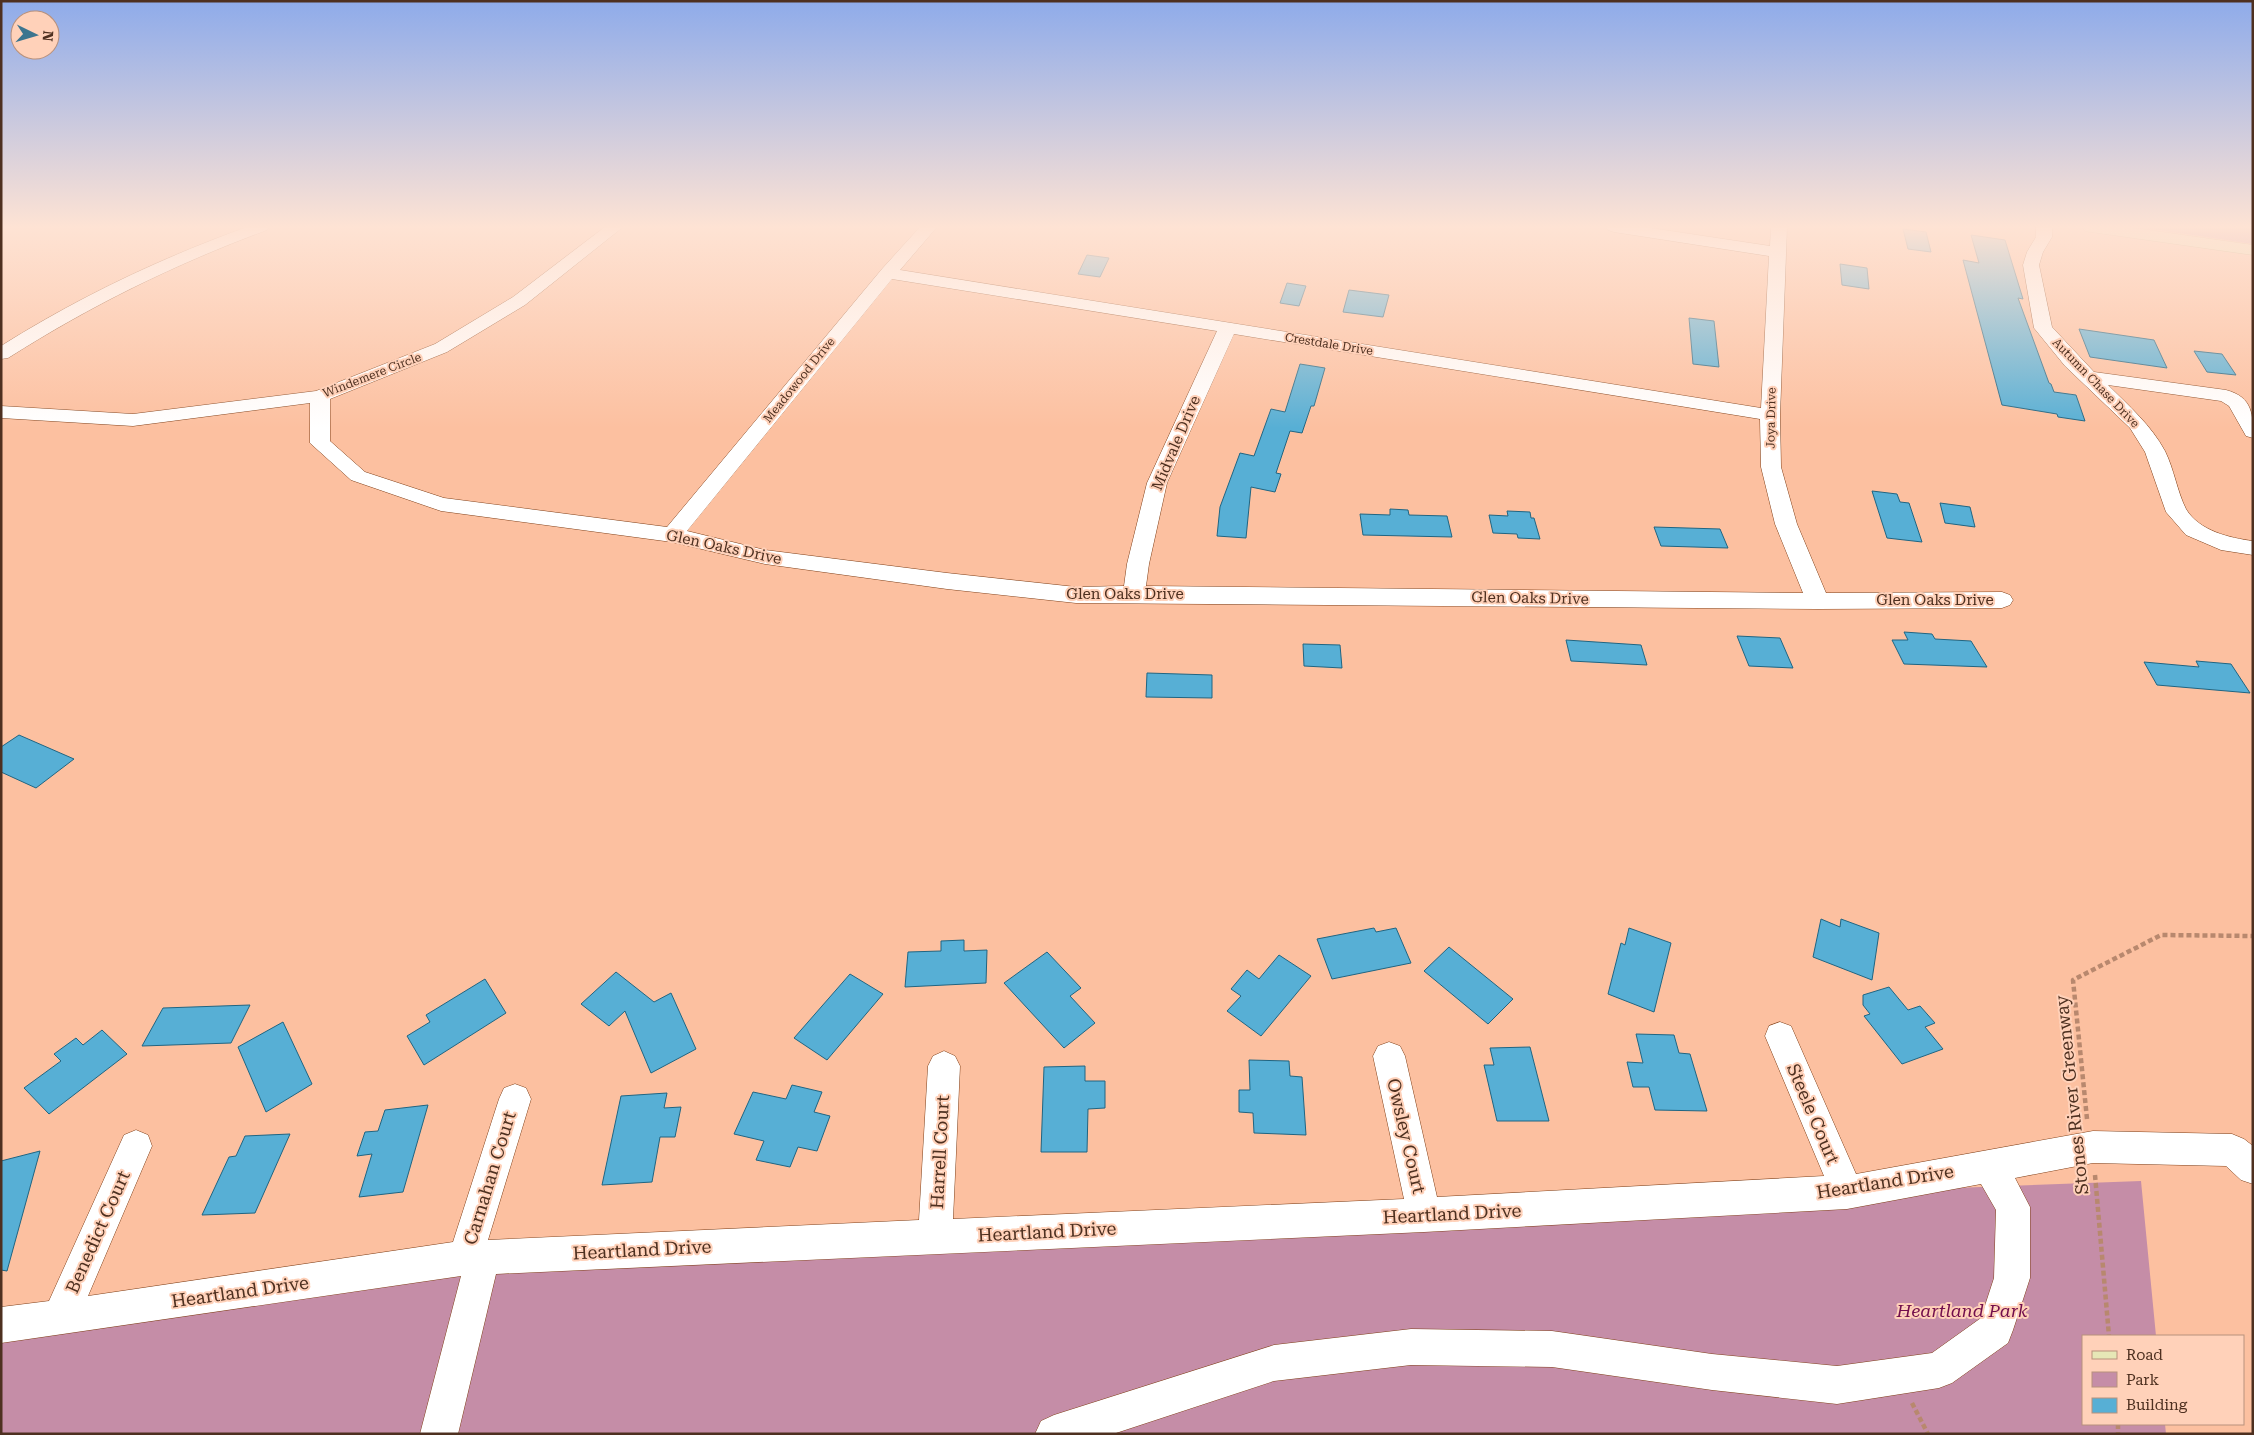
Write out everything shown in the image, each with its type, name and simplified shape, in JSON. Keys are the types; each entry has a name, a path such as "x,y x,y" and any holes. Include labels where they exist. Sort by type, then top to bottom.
{"street":[{"path":"1,354 103,294"},
{"name":"Windemere Circle","path":"1,412 133,420 320,396 441,348 529,294"},
{"name":"Meadowood Drive","path":"672,535 871,294"},
{"name":"Crestdale Drive","path":"1018,294 1770,415"},
{"name":"Joya Drive","path":"1776,294 1770,415 1771,467 1786,524 1818,601"},
{"name":"Autumn Chase Drive","path":"2037,294 2044,328 2072,362 2138,425 2155,452 2177,512 2194,530 2229,545 2253,548"},
{"name":"Midvale Drive","path":"1134,594 1138,564 1157,483 1228,328"},
{"path":"2087,377 2226,396 2237,403 2253,432"},
{"name":"Glen Oaks Drive","path":"320,396 320,443 358,476 441,504 672,535 765,557 946,581 1076,595 1818,601 2002,600"},
{"name":"Steele Court","path":"1780,1036 1846,1192"},
{"name":"Owsley Court","path":"1389,1056 1424,1215"},
{"name":"Harrell Court","path":"935,1237 944,1066"},
{"name":"Carnahan Court","path":"439,1434 474,1258 515,1098"},
{"name":"Benedict Court","path":"60,1318 136,1146"},
{"name":"Heartland Drive","path":"1,1324 60,1318 474,1258 1424,1215 1846,1192 2093,1147 2246,1155"},
{"path":"1054,1434 1274,1362 1411,1347 1552,1348 1712,1372 1837,1385 1939,1370 1995,1330 2012,1278 2013,1207 1989,1166"}],"path":[{"name":"Stones River Greenway","path":"2109,1335 2093,1147 2085,1108 2073,980 2161,934 2253,936"}],"green space":[{"name":"Heartland Park","path":"2141,1181 2156,1335 2082,1335 2082,1425 2165,1425 2166,1434 1,1434 1,1325 465,1258 1847,1192"}],"building":[{"path":"1283,294 1303,294 1299,306 1280,303"},
{"path":"1348,294 1389,295 1383,317 1343,312"},
{"path":"1972,294 2021,294 2023,299 2018,298 2049,383 2054,392 2076,395 2085,421 2058,417 2057,414 2002,405"},
{"path":"1689,318 1714,321 1719,367 1693,364"},
{"path":"2079,329 2154,340 2167,368 2090,357"},
{"path":"2194,351 2222,354 2236,375 2207,372"},
{"path":"1300,364 1325,368 1314,406 1311,406 1302,433 1290,431 1276,473 1281,474 1275,492 1251,487 1246,538 1217,536 1220,507 1240,453 1254,456 1271,409 1285,412"},
{"path":"1872,491 1897,494 1900,502 1909,503 1922,542 1887,538"},
{"path":"1940,503 1970,507 1975,527 1945,523"},
{"path":"1390,509 1408,510 1409,515 1447,516 1452,537 1363,535 1360,514 1390,515"},
{"path":"1507,511 1530,512 1531,518 1534,518 1540,539 1518,538 1517,534 1493,533 1489,515 1508,516"},
{"path":"1654,527 1720,529 1728,548 1661,546"},
{"path":"1904,632 1932,634 1935,639 1971,641 1987,667 1904,664 1892,640 1908,640"},
{"path":"1737,636 1780,638 1793,668 1749,666"},
{"path":"1566,640 1641,645 1647,665 1571,661"},
{"path":"1303,644 1340,645 1342,668 1304,666"},
{"path":"2196,661 2231,664 2250,693 2157,685 2144,662 2199,667"},
{"path":"1147,673 1212,675 1212,698 1146,697"},
{"path":"19,735 74,759 36,788 1,772 1,747"},
{"path":"1821,919 1840,927 1841,919 1879,933 1872,980 1813,957"},
{"path":"1374,928 1376,932 1396,928 1411,963 1332,979 1317,939"},
{"path":"1629,928 1671,943 1654,1012 1608,994 1621,943 1625,945"},
{"path":"964,940 964,951 987,950 986,983 905,987 908,952 941,951 941,941"},
{"path":"1449,947 1513,999 1488,1024 1424,971"},
{"path":"1047,952 1081,988 1070,996 1095,1023 1064,1048 1004,983"},
{"path":"1279,955 1311,976 1261,1036 1227,1011 1241,996 1231,989 1247,970 1259,979"},
{"path":"616,972 654,1002 671,993 696,1049 651,1073 625,1011 609,1026 581,1004"},
{"path":"850,974 883,994 827,1060 794,1038"},
{"path":"485,979 506,1013 424,1065 407,1036 430,1022 426,1015"},
{"path":"1889,987 1908,1010 1920,1006 1935,1023 1925,1027 1943,1049 1902,1064 1864,1016 1870,1014 1863,1005 1863,995"},
{"path":"250,1005 231,1043 142,1046 163,1008"},
{"path":"283,1022 312,1084 266,1112 238,1047"},
{"path":"102,1030 127,1054 49,1114 24,1088 61,1061 54,1054 76,1038 83,1045"},
{"path":"1636,1034 1674,1035 1679,1053 1690,1054 1707,1111 1655,1110 1649,1087 1633,1087 1627,1062 1643,1063"},
{"path":"1530,1047 1549,1121 1497,1121 1484,1065 1494,1065 1490,1048"},
{"path":"1249,1060 1289,1061 1290,1076 1302,1077 1306,1135 1254,1133 1253,1113 1239,1112 1239,1090 1250,1090"},
{"path":"1085,1066 1085,1081 1105,1081 1105,1108 1088,1109 1087,1152 1041,1152 1044,1067"},
{"path":"792,1085 822,1092 814,1112 830,1116 817,1151 798,1147 790,1167 756,1160 764,1141 734,1134 753,1092 786,1099"},
{"path":"667,1093 664,1108 681,1107 675,1137 660,1137 652,1182 602,1185 621,1096"},
{"path":"428,1105 403,1192 359,1197 372,1154 357,1156 365,1132 378,1131 385,1110"},
{"path":"290,1134 255,1213 202,1215 229,1157 236,1156 245,1136"},
{"path":"40,1151 7,1271 1,1270 1,1161"}]}
